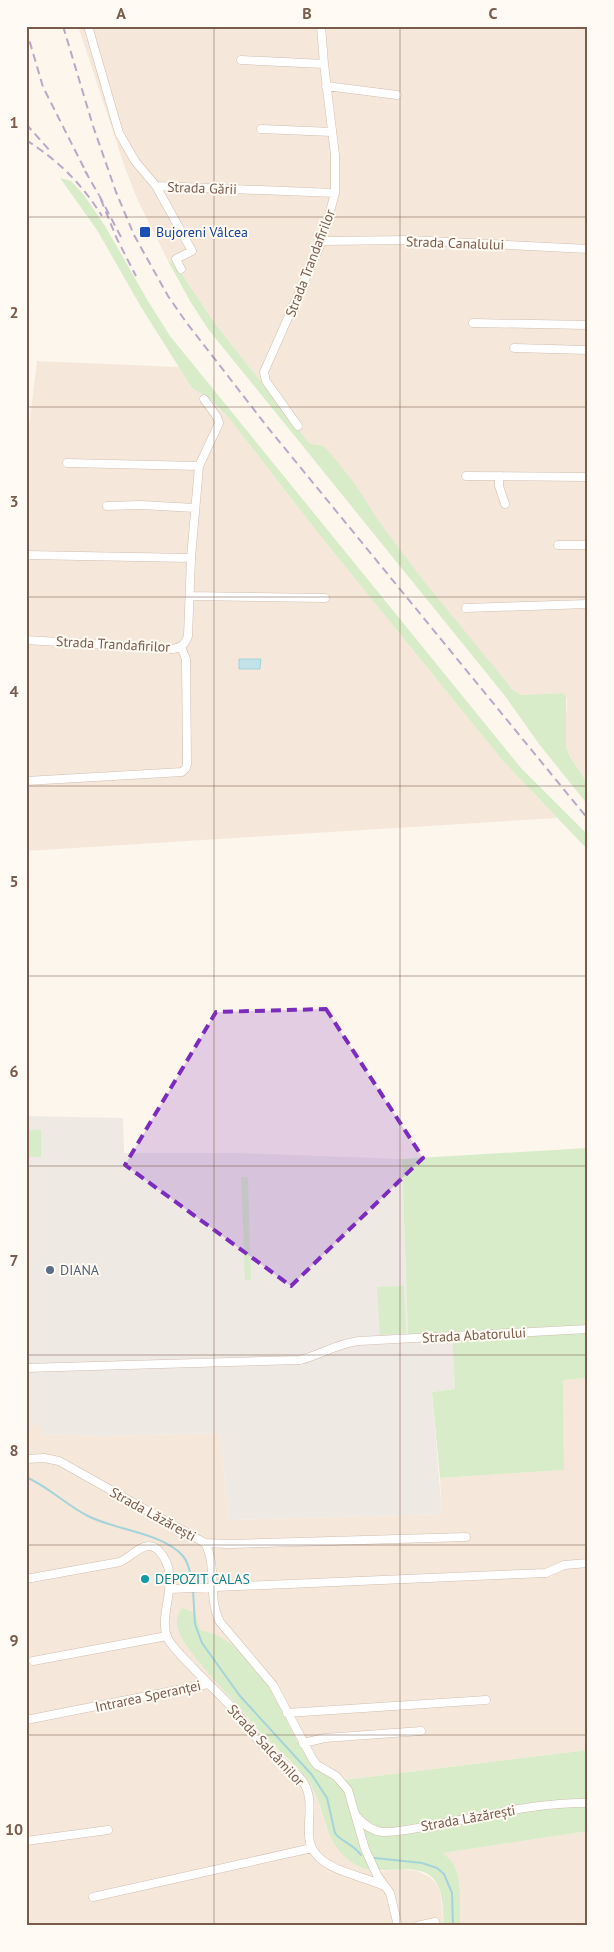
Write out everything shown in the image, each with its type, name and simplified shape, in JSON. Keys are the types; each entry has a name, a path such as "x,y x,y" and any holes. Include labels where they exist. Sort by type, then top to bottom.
{"street":[{"name":"Strada Gării","path":"88,26 119,133 135,161 156,186 335,193"},
{"name":"Strada Trandafirilor","path":"298,426 266,381 264,372 322,242 335,193 336,172 321,26"},
{"path":"241,60 324,64"},
{"path":"326,86 397,94"},
{"path":"261,129 332,132"},
{"path":"156,186 192,251 176,259 181,269"},
{"name":"Strada Canalului","path":"322,242 409,240 588,249"},
{"path":"473,323 588,325"},
{"path":"514,348 588,350"},
{"name":"Strada Trandafirilor","path":"26,640 173,649 181,647 188,636 191,558 199,466 219,422 218,417 204,399"},
{"path":"67,463 199,466"},
{"path":"466,476 588,477"},
{"path":"499,476 499,486 505,504"},
{"path":"106,506 141,505 195,508"},
{"path":"558,545 588,545"},
{"path":"26,555 191,558"},
{"path":"190,596 324,598"},
{"path":"466,608 588,604"},
{"path":"26,781 182,772 187,764 186,660 181,647"},
{"name":"Strada Abatorului","path":"26,1368 300,1360 310,1358 346,1342 588,1329"},
{"name":"Strada Lăzărești","path":"26,1459 44,1458 59,1461 205,1543 212,1562 214,1604 220,1622 264,1673 278,1693 286,1713 317,1766 336,1776 348,1790 372,1865 390,1892 398,1926"},
{"path":"205,1543 229,1544 466,1537"},
{"path":"26,1579 120,1562 130,1558 147,1545 153,1546 162,1555 166,1564 170,1589 165,1624 167,1636 33,1661"},
{"path":"170,1589 546,1573 564,1565 588,1563"},
{"name":"Intrarea Speranței","path":"167,1636 169,1641 208,1684"},
{"name":"Intrarea Speranței","path":"26,1720 208,1684"},
{"name":"Strada Salcâmilor","path":"208,1684 234,1709 258,1740 302,1780 310,1798 312,1848"},
{"path":"286,1713 486,1700"},
{"path":"303,1743 324,1738 421,1731"},
{"name":"Strada Lăzărești","path":"355,1815 368,1827 384,1832 424,1827 523,1808 588,1803"},
{"path":"26,1841 108,1830"},
{"path":"93,1897 312,1848 315,1854 323,1861 340,1870 386,1887"},
{"path":"417,1926 435,1924"}],"highlighted area":[{"path":"326,1009 423,1158 291,1286 125,1165 216,1012"}],"shaded area":[{"path":"78,26 588,26 588,784 570,757 566,747 567,700 563,693 522,695 513,690 391,547 216,325 175,264 168,261 138,201 125,168"},
{"path":"37,361 179,367 192,388 210,399 229,418 318,533 503,761 557,818 26,851 26,451"},
{"path":"26,1116 123,1118 124,1153 239,1153 402,1159 408,1336 452,1333 455,1389 432,1392 442,1514 229,1520 220,1433 101,1436 42,1434 42,1425 26,1425"},
{"path":"588,1378 588,1750 336,1781 320,1772 309,1760 295,1740 272,1691 259,1674 221,1637 200,1630 182,1608 229,1695 262,1735 306,1778 315,1791 326,1827 343,1854 381,1871 401,1869 417,1871 430,1877 440,1890 444,1926 26,1926 26,1425 42,1425 43,1434 101,1436 220,1433 229,1520 442,1514 440,1478 564,1470 563,1380"},
{"path":"588,1831 588,1926 460,1926 460,1899 456,1874 443,1853"}],"green space":[{"path":"60,178 71,181 84,195 105,226 170,336 521,768 588,835 588,850 503,761 318,533 229,418 210,399 192,388 141,307 97,230"},
{"path":"168,261 175,264 216,325 310,444 323,446 332,455 355,484 380,523 426,584 513,690 522,695 563,693 566,696 566,747 570,757 588,784 588,805 539,744 505,696 208,329"},
{"path":"26,1130 41,1130 41,1157 26,1157"},
{"path":"588,1148 588,1378 563,1380 564,1470 440,1478 432,1392 455,1389 452,1334 408,1336 402,1159"},
{"path":"241,1177 248,1177 251,1280 245,1280"},
{"path":"404,1286 406,1333 380,1335 377,1287"},
{"path":"182,1608 195,1613 200,1630 222,1638 248,1660 270,1688 308,1758 325,1774 336,1781 588,1750 588,1831 443,1853 455,1868 459,1884 460,1902 460,1926 444,1926 439,1888 433,1879 425,1873 405,1869 372,1870 363,1868 344,1856 337,1848 331,1838 312,1787 306,1778 260,1732 204,1668 181,1637 177,1626 177,1618"}],"water":[{"path":"239,659 261,659 260,669 239,669"}],"waterway":[{"path":"26,1477 88,1516 151,1537 174,1548 187,1562 192,1585"},
{"path":"193,1590 195,1624 202,1643 240,1696 312,1775 327,1798 335,1833 361,1855"},
{"path":"375,1858 422,1863 437,1868 444,1874 452,1893 453,1926"}],"railway":[{"path":"63,26 93,126 116,192 134,235 168,296 269,429 588,819"},
{"path":"26,29 43,87 88,176"},
{"path":"26,124 51,152"},
{"path":"26,140 59,165 86,193 102,216"},
{"path":"85,171 99,195"},
{"path":"121,237 99,195 117,239 136,276"}],"place":[{"name":"Bujoreni Vâlcea","path":"145,232"},
{"name":"DIANA","path":"50,1270"},
{"name":"DEPOZIT CALAS","path":"145,1579"}]}
